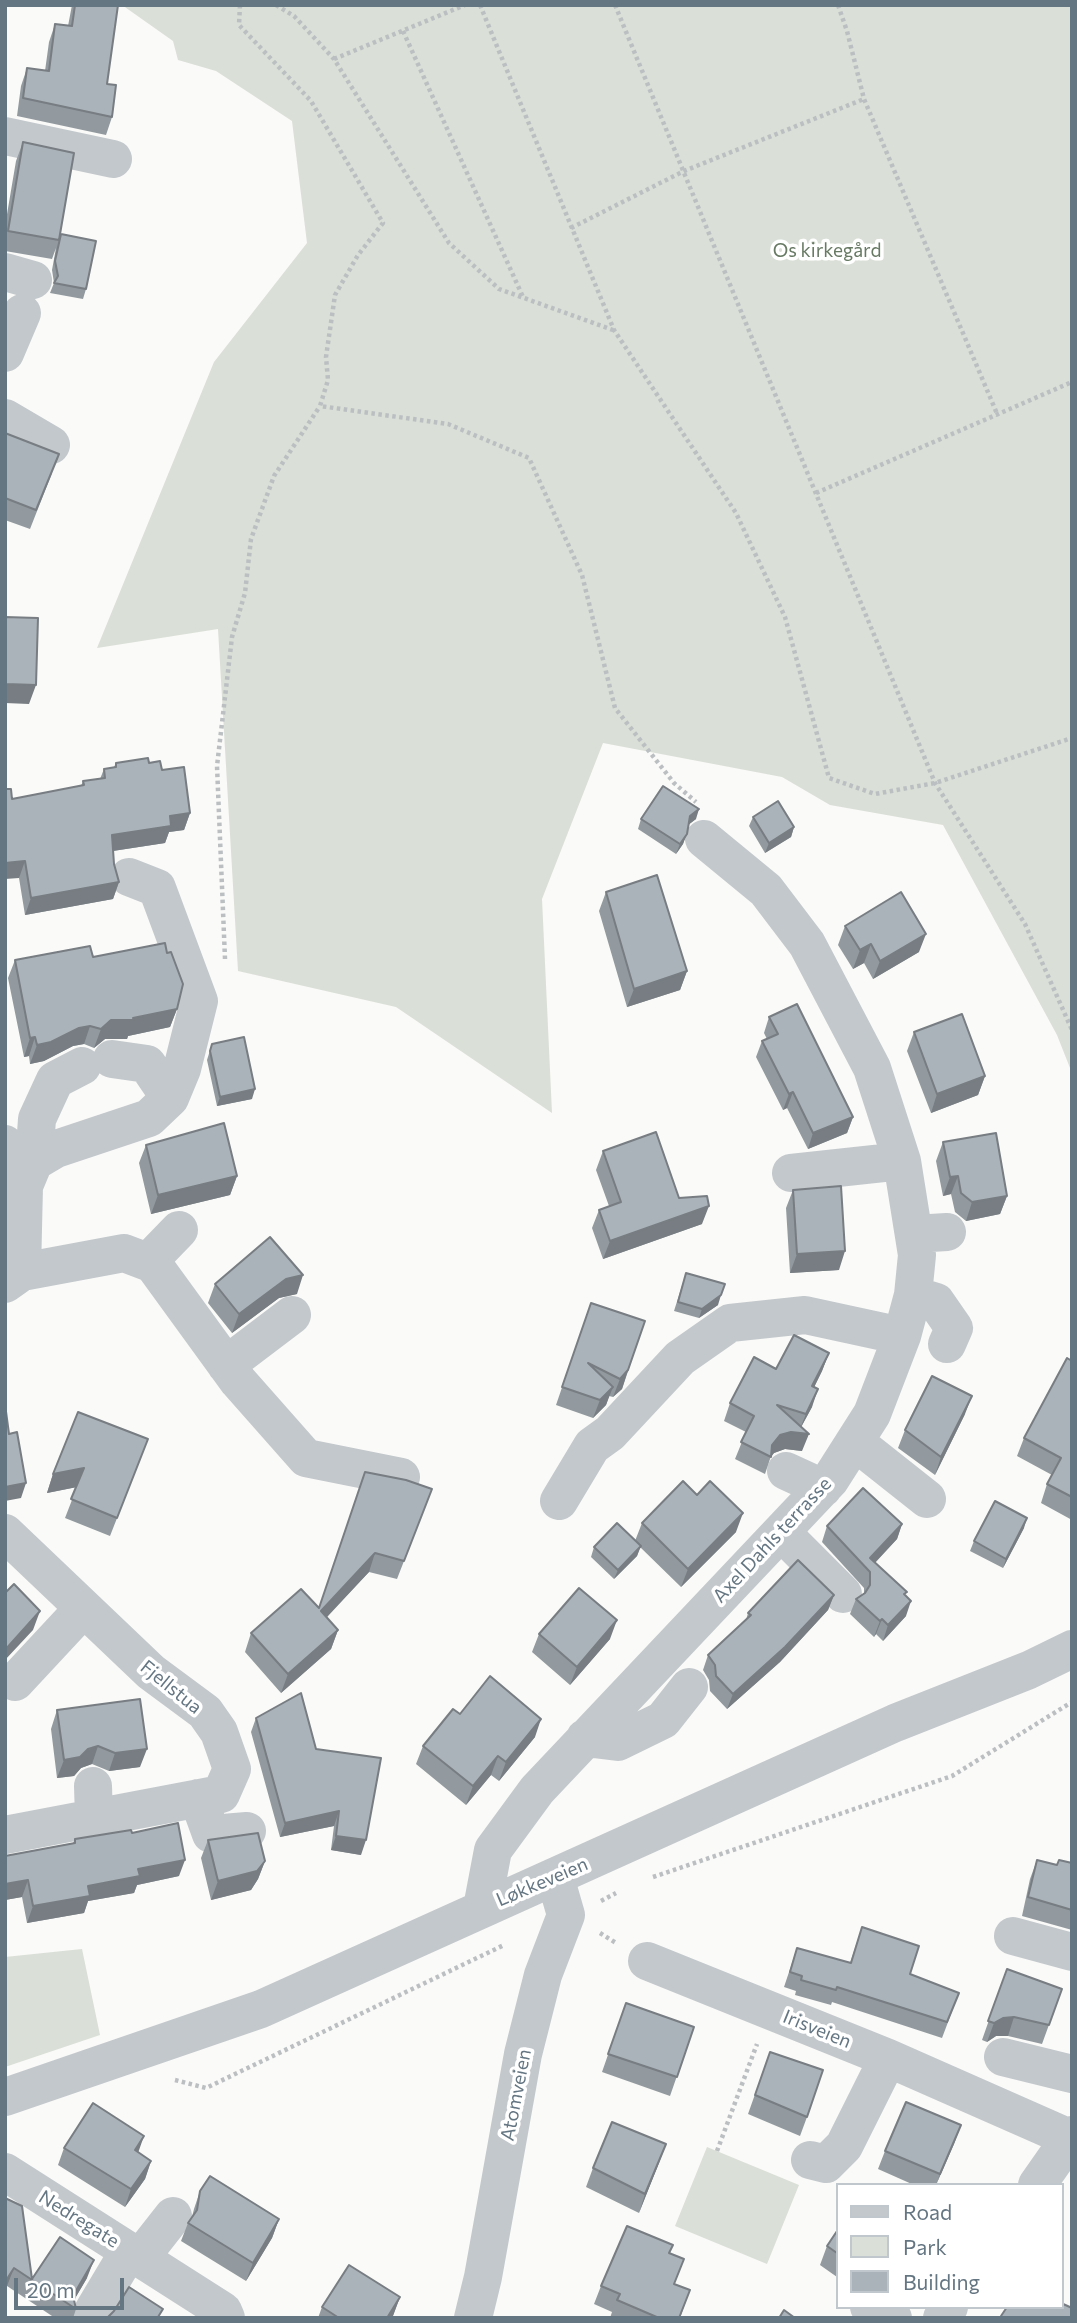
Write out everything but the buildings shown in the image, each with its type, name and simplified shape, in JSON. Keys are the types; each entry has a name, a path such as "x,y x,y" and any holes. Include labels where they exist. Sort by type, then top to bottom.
{"street":[{"path":"5,136 113,159"},
{"path":"5,354 20,289"},
{"path":"5,418 51,446"},
{"name":"Axel Dahls terrasse","path":"482,1908 493,1850 537,1790 585,1738 637,1664 781,1531 822,1488 855,1442 872,1414 902,1336 913,1295 917,1255 931,1233 902,1161 872,1069 807,944 766,890 704,839"},
{"path":"21,1164 56,1149 149,1118 170,1098 182,1069 199,1001 157,888 130,877"},
{"path":"170,1098 147,1064 97,1062 55,1080 21,1164 10,1277 124,1253 153,1264 226,1365 306,1458 401,1477"},
{"path":"791,1174 902,1161"},
{"path":"148,1262 178,1230"},
{"path":"913,1295 936,1302 954,1328 947,1344"},
{"path":"226,1365 292,1315"},
{"path":"559,1501 583,1439 610,1433 680,1358 730,1323 806,1315 902,1336"},
{"path":"855,1442 927,1499"},
{"path":"786,1471 822,1488"},
{"path":"781,1531 843,1594"},
{"name":"Fjellstua","path":"5,1533 82,1610 151,1672 205,1713 219,1732 232,1769 221,1794 198,1798 93,1802 5,1835"},
{"path":"15,1682 82,1610"},
{"name":"Løkkeveien","path":"5,2097 261,2009 895,1723 1029,1670 1072,1649"},
{"path":"585,1738 618,1742 663,1720 689,1687"},
{"path":"198,1798 211,1834 247,1831"},
{"path":"555,1877 566,1915"},
{"name":"Atomveien","path":"473,2318 484,2277 523,2054 543,1975 566,1915"},
{"path":"1013,1936 1072,1952"},
{"name":"Irisveien","path":"647,1961 888,2057 1071,2137"},
{"path":"810,2160 826,2164 844,2146 888,2057"},
{"path":"1003,2057 1072,2074"},
{"path":"1038,2183 1071,2137"},
{"name":"Nedregate","path":"5,2172 106,2220 135,2254 228,2314"},
{"path":"89,2318 135,2254 173,2216"},
{"path":"873,2309 893,2318"}],"path":[{"path":"199,1001 226,974 218,765 232,637 245,593 251,539 274,476 320,407 328,380 326,357 335,295 358,255 383,223 311,101 239,25 240,5"},
{"path":"276,5 294,16 334,59 449,243 499,289 614,330"},
{"path":"334,59 465,5"},
{"path":"480,5 614,330 736,513 785,617 830,778 875,794 935,783 1072,738"},
{"path":"615,5 935,783 1025,924 1072,1030"},
{"path":"838,5 848,31 864,99 998,416"},
{"path":"403,31 523,298"},
{"path":"571,228 684,171 864,99"},
{"path":"816,493 1072,382"},
{"path":"320,407 448,424 529,458 582,575 614,708 674,783 718,821 704,839"},
{"path":"641,1881 952,1776 1072,1702"},
{"path":"601,1901 617,1892"},
{"path":"566,1915 647,1961"},
{"path":"717,2151 770,2010"}],"green space":[{"name":"Os kirkegård","path":"122,5 1072,5 1072,1073 1057,1035 943,825 830,805 782,777 603,743 542,899 552,1113 396,1007 238,971 218,629 97,648 214,362 307,243 292,121 216,71 178,60 173,41"},
{"path":"82,1949 100,2035 5,2067 5,1957"},
{"path":"707,2147 799,2185 767,2264 675,2226"}]}
